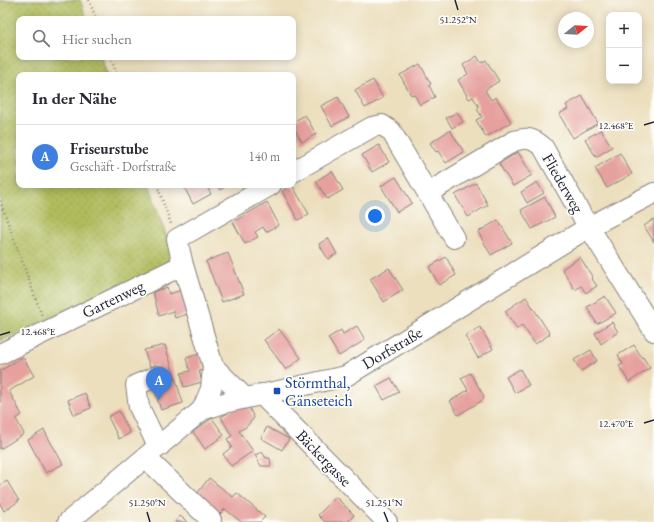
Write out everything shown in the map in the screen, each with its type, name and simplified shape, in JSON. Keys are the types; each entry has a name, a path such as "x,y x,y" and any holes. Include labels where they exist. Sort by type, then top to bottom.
{"street":[{"path":"296,170 372,127 382,125 391,131 454,238"},
{"name":"Fliederweg","path":"428,193 514,141 524,138 535,141 543,147 589,227 654,331"},
{"path":"202,410 211,389 213,366 176,239 266,188"},
{"name":"Dorfstraße","path":"68,522 202,410 253,396 346,376 589,227 654,193"},
{"name":"Gartenweg","path":"0,354 48,332 183,265"},
{"name":"Bäckergasse","path":"213,366 253,396 387,522"},
{"path":"158,376 136,386 139,407 154,438 153,452 211,520"}],"path":[{"path":"89,0 95,16"},
{"path":"111,60 116,72"},
{"path":"158,188 176,239"},
{"path":"0,201 48,332"}],"green space":[{"path":"0,0 80,0 86,16 16,16 16,60 102,60 106,72 16,72 16,188 149,188 172,252 165,266 0,341"}],"building":[{"path":"477,56 481,63 486,60 499,81 485,90 491,100 496,97 511,122 486,137 476,120 482,117 477,109 479,107 473,97 469,99 458,80 468,74 463,65"},
{"path":"420,64 431,84 429,85 435,97 420,105 414,94 411,95 400,75"},
{"path":"373,80 383,98 365,108 355,90"},
{"path":"582,96 598,123 573,138 559,114 568,109 566,105"},
{"path":"338,97 349,117 332,126 321,106"},
{"path":"457,112 463,122 452,128 446,118"},
{"path":"305,115 316,134 302,142 296,131 296,120"},
{"path":"450,130 464,152 446,163 438,151 436,152 430,143"},
{"path":"601,130 612,147 596,157 585,139"},
{"path":"379,145 389,162 372,172 362,155"},
{"path":"518,152 532,175 513,186 499,164"},
{"path":"620,153 632,174 607,188 595,168"},
{"path":"332,171 343,190 327,199 316,181"},
{"path":"396,177 412,203 397,212 381,186"},
{"path":"537,182 544,193 527,203 521,192"},
{"path":"476,183 488,205 468,217 455,195"},
{"path":"185,188 208,188 211,194 193,204"},
{"path":"287,188 294,188 309,214 298,220 282,191"},
{"path":"545,197 555,217 532,229 521,210"},
{"path":"267,202 279,225 266,232 263,227 255,232 258,237 245,244 233,222"},
{"path":"654,219 654,242 644,226"},
{"path":"498,220 512,243 491,255 478,232"},
{"path":"328,238 337,254 328,259 319,244"},
{"path":"228,253 244,294 222,302 206,261"},
{"path":"446,257 456,275 439,285 429,267"},
{"path":"580,257 597,286 586,293 581,286 575,290 562,269"},
{"path":"389,268 403,290 384,302 370,279"},
{"path":"167,287 169,294 182,290 188,314 175,318 173,311 159,316 153,292"},
{"path":"605,296 616,313 597,324 587,307"},
{"path":"526,297 550,334 535,344 522,325 517,329 505,311"},
{"path":"612,322 618,332 601,344 595,333"},
{"path":"357,326 365,340 339,356 328,338 341,330 343,334"},
{"path":"480,327 493,349 478,358 465,336"},
{"path":"279,329 301,358 286,370 264,340"},
{"path":"165,345 183,403 161,410 153,386 162,383 156,365 150,367 144,350"},
{"path":"634,345 650,368 629,382 619,366 623,364 618,355"},
{"path":"591,350 597,361 581,371 574,360"},
{"path":"199,354 203,370 199,371 202,382 184,387 181,373 190,371 186,358"},
{"path":"23,357 34,376 9,391 22,415 16,419 24,434 0,449 0,371"},
{"path":"520,369 529,385 515,393 506,377"},
{"path":"470,373 484,396 483,400 458,415 450,401 468,390 461,378"},
{"path":"391,378 399,392 384,400 376,386"},
{"path":"85,393 91,408 74,415 68,400"},
{"path":"248,405 254,418 246,427 239,431 253,451 231,466 223,454 232,447 227,439 232,436 221,417 234,409"},
{"path":"119,411 130,433 119,439 108,417"},
{"path":"212,418 224,435 205,449 193,432"},
{"path":"267,427 289,439 282,450 261,438"},
{"path":"44,430 63,464 46,473 28,440"},
{"path":"262,452 266,458 270,458 271,466 261,466 255,455"},
{"path":"209,478 233,497 237,493 265,517 260,522 241,522 225,509 220,514 196,495"},
{"path":"7,481 19,501 4,511 0,504 0,485"},
{"path":"336,497 354,515 348,522 325,522 318,515"},
{"path":"180,516 188,522 175,522"}],"place":[{"name":"Störmthal, Gänseteich","path":"277,391"},
{"name":"Friseurstube","path":"159,400"}]}
